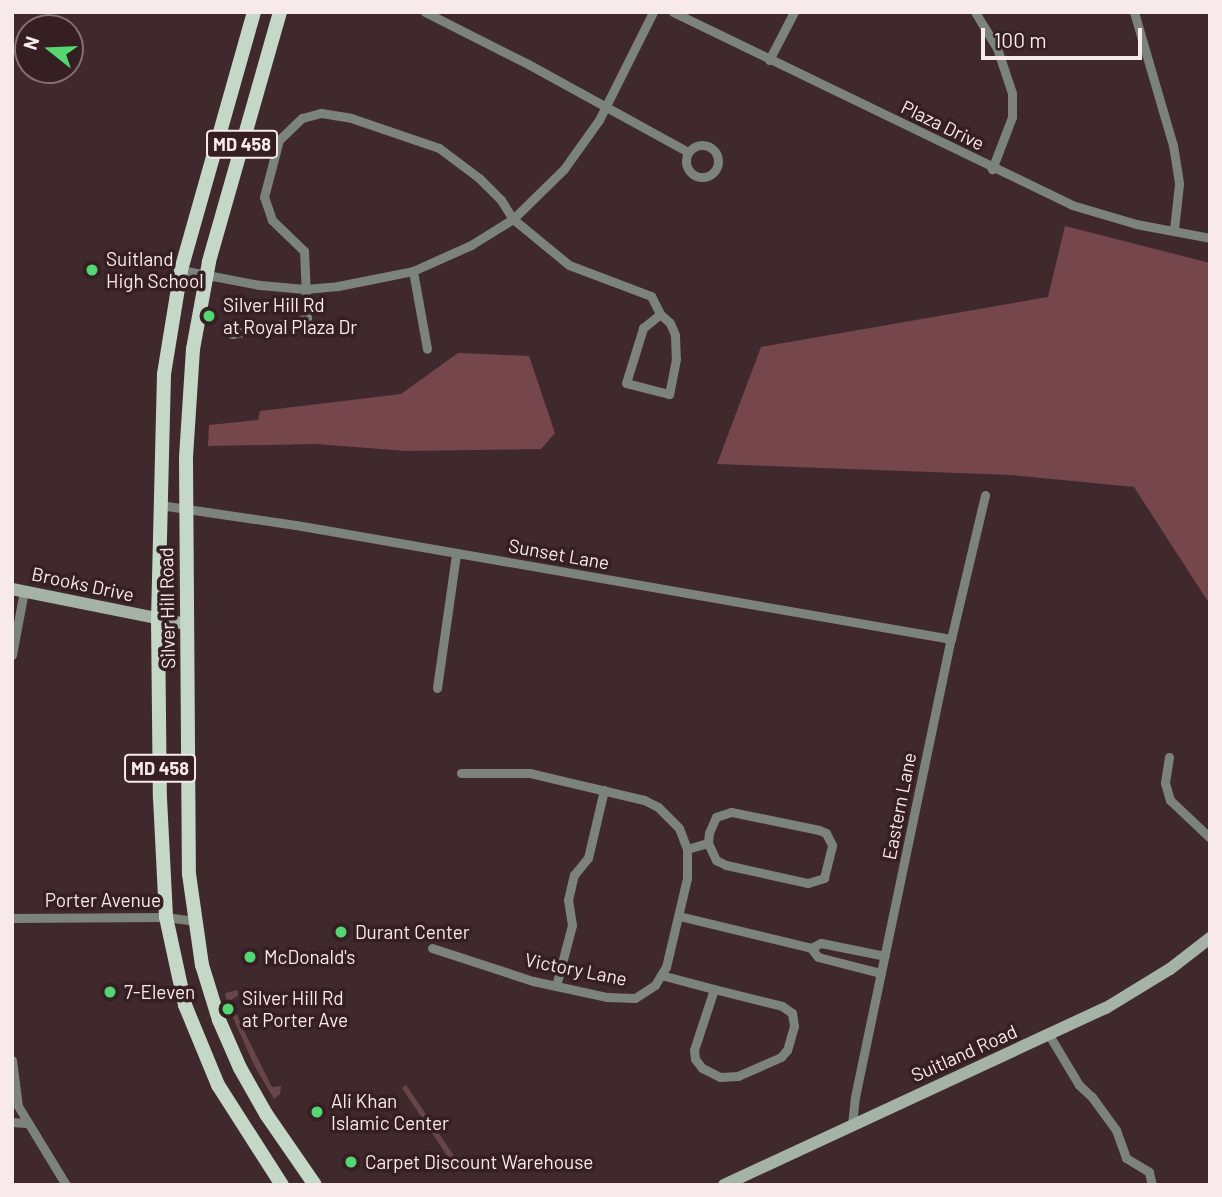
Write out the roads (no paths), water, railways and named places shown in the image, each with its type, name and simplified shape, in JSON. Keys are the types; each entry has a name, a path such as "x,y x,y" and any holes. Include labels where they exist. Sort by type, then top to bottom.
{"main road":[{"name":"Silver Hill Road","path":"254,12 181,270 164,374 158,620 160,798 166,917 179,984 198,1042 231,1109 282,1185"},
{"name":"Silver Hill Road","path":"280,12 206,276 190,377 185,509 189,874 194,921 209,991 231,1049 266,1114 315,1185"},
{"name":"Brooks Drive","path":"18,590 186,624"},
{"name":"Suitland Road","path":"724,1185 1049,1035 1131,994 1210,938"}],"street":[{"path":"425,12 607,106 688,152"},
{"path":"181,270 206,276 304,289 359,283 413,271 451,255 513,219 564,169 607,106 653,12"},
{"name":"Plaza Drive","path":"673,12 992,169 1072,205 1136,224 1174,229 1210,238"},
{"path":"769,60 794,12"},
{"path":"975,12 997,48 1012,93 1012,117 992,169"},
{"path":"1133,12 1172,145 1179,184 1174,229"},
{"path":"232,334 307,319 304,251 272,220 264,197 279,140 306,116 332,114 407,135 439,148 479,178 500,200 513,219 569,265 651,296 660,314 670,323 676,344 670,394 626,383 643,328 660,314"},
{"path":"413,271 427,349"},
{"name":"Eastern Lane","path":"852,1125 855,1097 951,639 985,495"},
{"name":"Sunset Lane","path":"160,505 296,525 456,555 951,639"},
{"path":"437,688 456,555"},
{"path":"12,655 18,590"},
{"path":"1169,757 1165,783 1170,800 1210,838"},
{"path":"461,773 530,773 604,789 658,807 679,828 687,849 687,878 679,916 661,975 782,1006 792,1013 794,1027 788,1050 781,1057 738,1076 720,1077 702,1068 695,1059 694,1050 714,989"},
{"path":"556,986 572,925 568,900 574,875 588,858 604,789"},
{"path":"731,812 825,833 832,845 832,853 824,878 808,883 726,865 716,860 708,844 709,833 716,817 731,812"},
{"path":"687,849 708,844"},
{"path":"679,916 811,948 818,957 881,973"},
{"name":"Porter Avenue","path":"12,918 166,917 194,921"},
{"path":"811,948 821,943 885,956"},
{"name":"Victory Lane","path":"432,948 556,986 607,997 635,998 655,985 661,975"},
{"path":"1049,1035 1079,1085 1092,1097 1116,1130 1126,1157 1149,1172 1152,1185"},
{"path":"12,1060 15,1096 26,1123 66,1185"},
{"path":"12,1122 26,1123"}],"place":[{"name":"Suitland High School","path":"92,270"},
{"name":"Silver Hill Rd at Royal Plaza Dr","path":"209,316"},
{"name":"Durant Center","path":"341,932"},
{"name":"McDonald's","path":"250,957"},
{"name":"7-Eleven","path":"110,992"},
{"name":"Silver Hill Rd at Porter Ave","path":"228,1009"},
{"name":"Ali Khan Islamic Center","path":"317,1112"},
{"name":"Carpet Discount Warehouse","path":"351,1162"}]}
